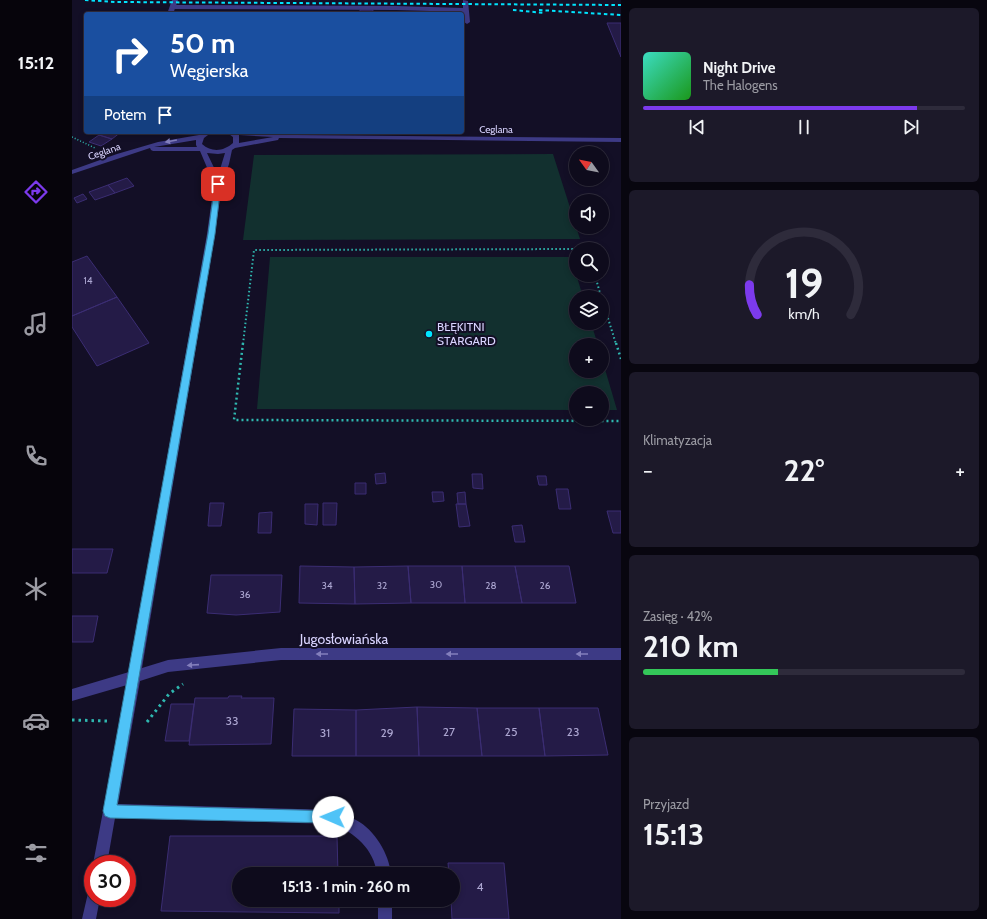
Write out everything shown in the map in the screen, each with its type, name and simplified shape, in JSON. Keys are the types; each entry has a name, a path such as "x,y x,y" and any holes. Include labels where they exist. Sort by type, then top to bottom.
{"street":[{"path":"171,12 175,0"},
{"path":"465,1 467,22"},
{"path":"173,6 466,10"},
{"path":"205,134 198,141 198,145 202,149 218,184"},
{"name":"Ceglana","path":"72,172 168,141 205,134"},
{"path":"102,855 212,228 218,184 231,148 237,139 233,134"},
{"name":"Ceglana","path":"258,134 298,137 621,140"},
{"name":"Ceglana","path":"142,149 202,149 215,152 298,137"},
{"name":"Jugosłowiańska","path":"72,695 168,666 281,654 621,654"},
{"path":"110,811 333,817 354,826 372,845 384,867"},
{"path":"89,919 91,907"},
{"path":"385,907 385,919"}],"path":[{"path":"72,137 101,150"},
{"path":"569,249 254,250 234,420 621,421"},
{"path":"609,320 621,359"},
{"path":"146,729 147,722 169,694 186,681 195,679 198,664"}],"green space":[{"path":"553,154 569,204 569,234 578,234 580,239 243,240 254,155"},
{"name":"BŁĘKITNI STARGARD","path":"270,257 569,257 569,282 578,282 581,290 569,290 569,330 593,330 596,338 569,338 569,378 608,378 617,410 609,410 609,386 569,386 569,410 257,409"}],"building":[{"path":"360,10 373,10 372,12 360,12"},
{"path":"607,23 621,23 621,57"},
{"path":"100,134 118,134 112,139 99,135"},
{"path":"99,135 112,139 101,146 89,142"},
{"path":"127,178 134,186 115,193 108,185"},
{"path":"108,185 115,193 95,200 89,192"},
{"path":"83,194 87,199 77,203 74,198"},
{"path":"87,256 117,297 72,316 72,262"},
{"path":"117,297 149,343 97,366 72,327 72,316"},
{"path":"385,473 386,483 376,484 375,474"},
{"path":"472,474 482,474 483,489 473,488"},
{"path":"537,476 546,476 547,485 539,485"},
{"path":"355,483 366,483 366,494 355,494"},
{"path":"556,489 568,489 571,509 559,509"},
{"path":"432,492 443,492 444,501 433,502"},
{"path":"465,492 466,504 458,504 457,493"},
{"path":"210,503 224,503 221,526 208,526"},
{"path":"323,503 337,503 336,525 323,525"},
{"path":"305,504 318,504 317,525 305,524"},
{"path":"456,504 466,504 470,526 459,527"},
{"path":"607,511 621,511 621,533 613,533"},
{"path":"272,512 271,533 258,533 259,513"},
{"path":"522,525 525,542 515,542 512,526"},
{"path":"72,549 113,549 107,573 72,573"},
{"path":"300,566 354,567 355,604 299,603"},
{"path":"408,566 462,566 465,603 411,603"},
{"path":"408,566 411,603 355,604 354,567"},
{"path":"462,566 515,566 522,603 465,603"},
{"path":"515,566 569,566 576,603 522,603"},
{"path":"211,575 282,575 280,612 236,615 207,613"},
{"path":"72,616 98,616 93,642 72,642"},
{"path":"229,696 242,696 241,698 274,698 271,744 189,745 195,698 228,698"},
{"path":"171,704 194,704 189,741 165,741"},
{"path":"417,707 477,708 482,756 419,756"},
{"path":"417,707 419,756 356,756 356,710"},
{"path":"477,708 539,708 545,756 482,756"},
{"path":"539,708 598,708 608,755 545,756"},
{"path":"294,709 356,710 356,756 292,756"},
{"path":"170,836 337,836 338,867 232,867 232,907 339,907 339,913 161,911"},
{"path":"448,863 504,863 509,919 452,919 451,907 460,907 460,867 448,867"}],"railway":[{"path":"85,0 116,2 621,5"},
{"path":"513,10 545,13"},
{"path":"539,10 621,15"}],"place":[{"name":"BŁĘKITNI STARGARD","path":"429,334"}],"route":[{"path":"218,184 187,375 110,811 333,817"}]}
